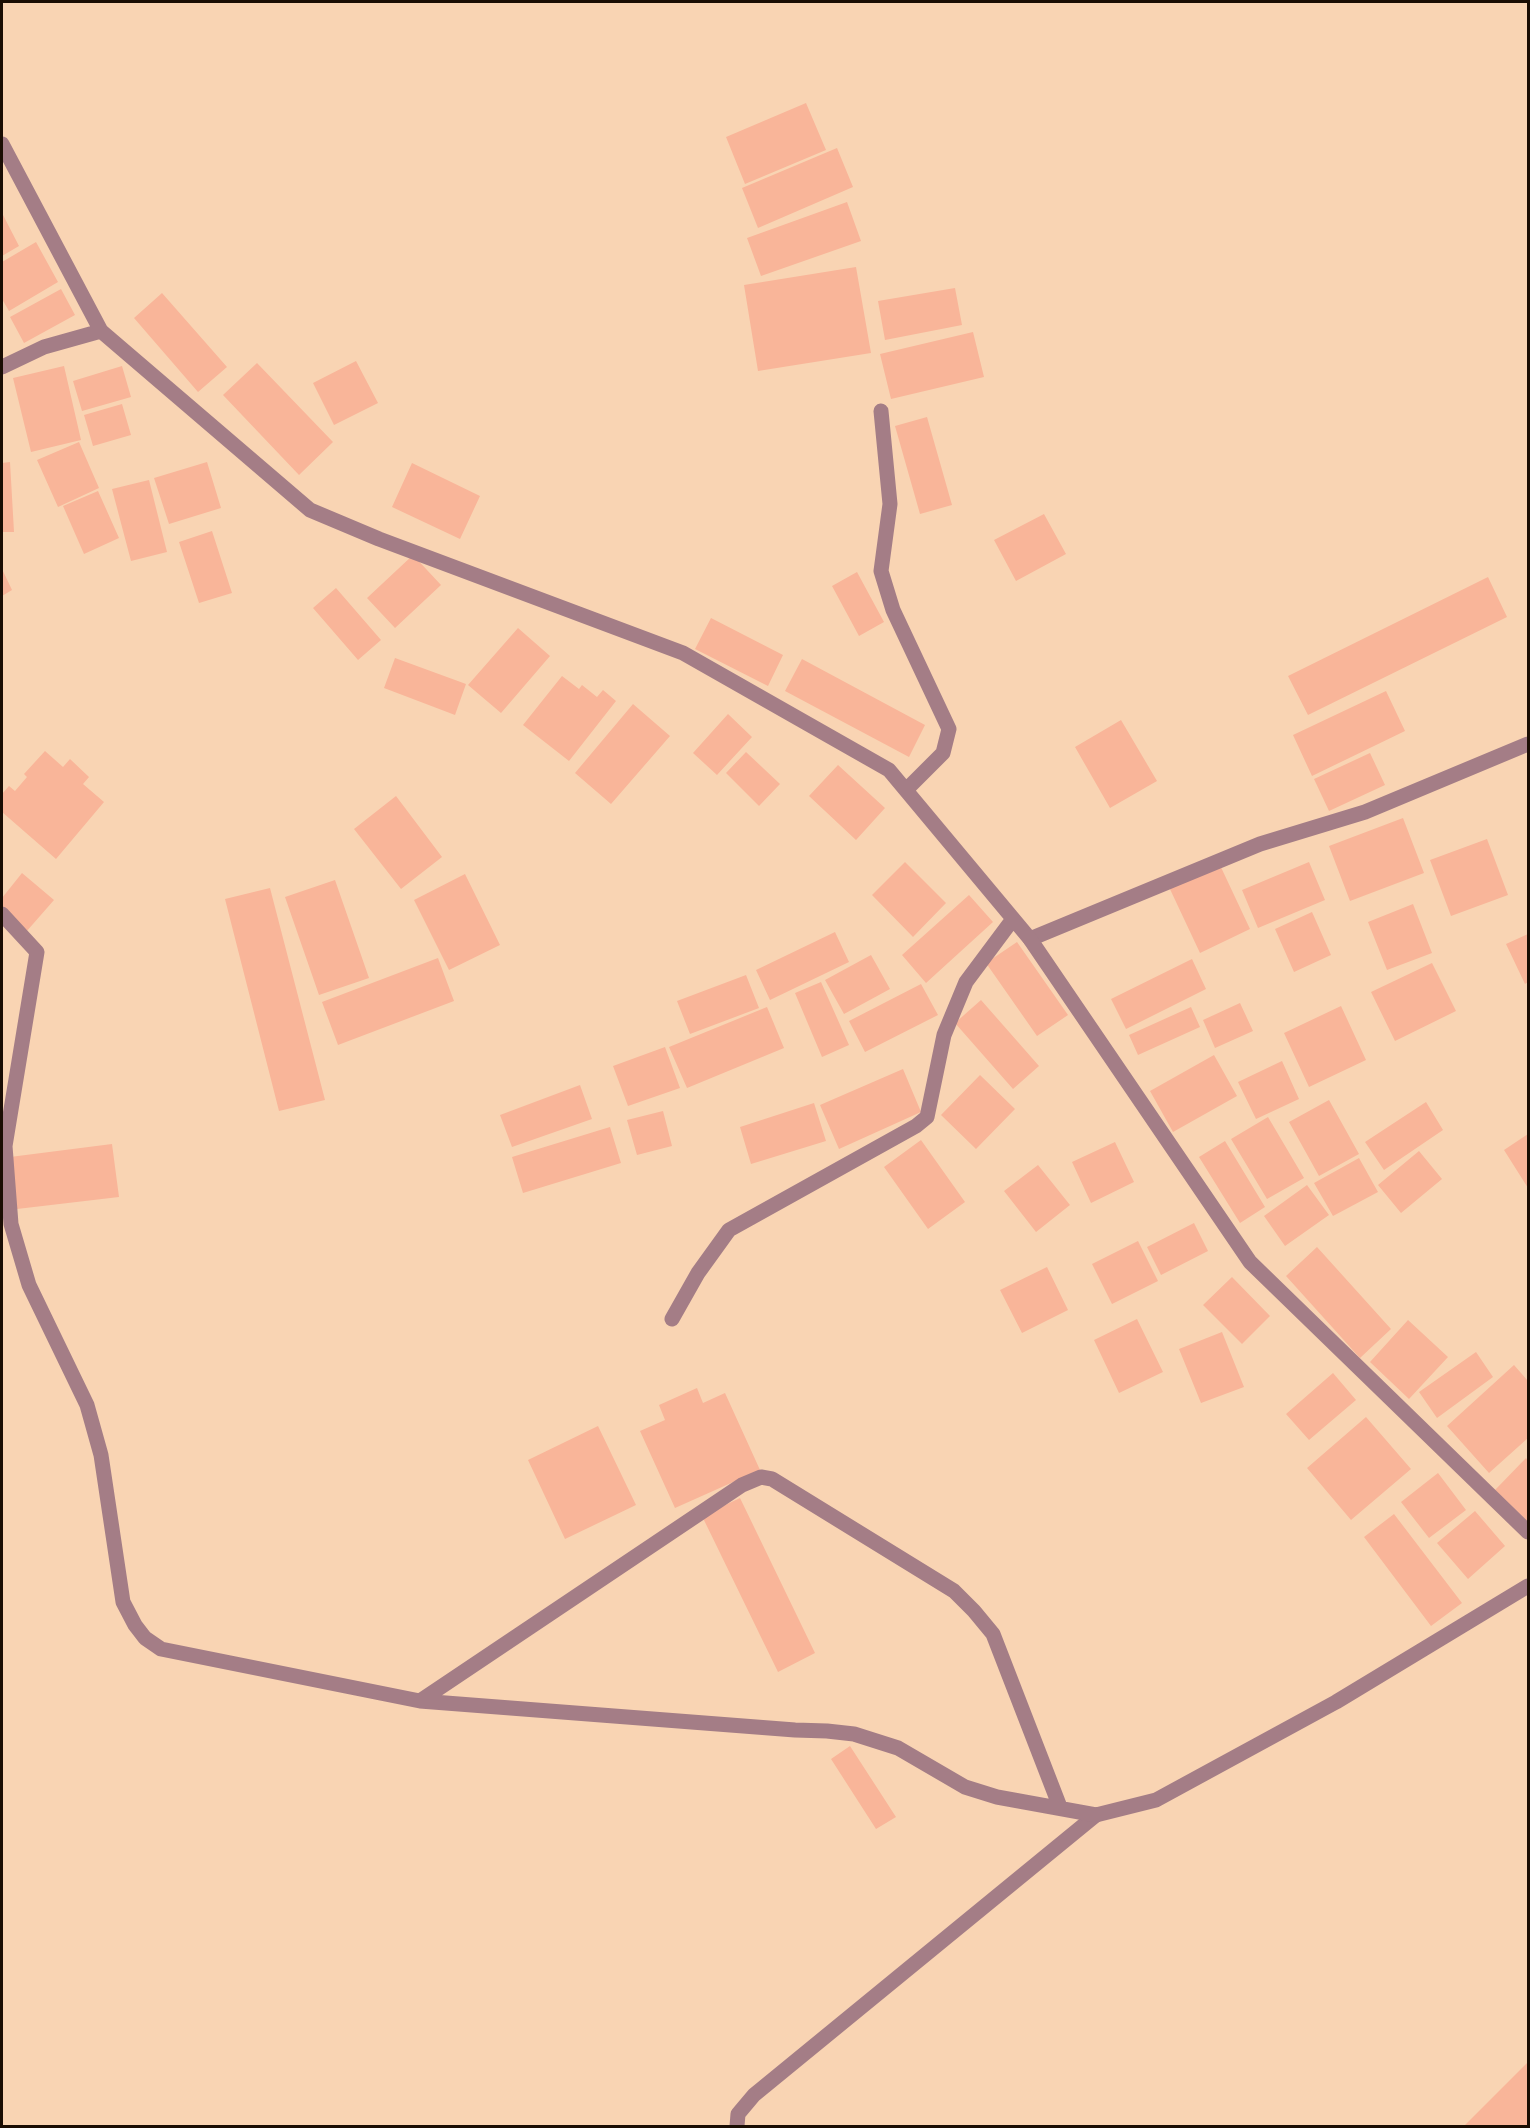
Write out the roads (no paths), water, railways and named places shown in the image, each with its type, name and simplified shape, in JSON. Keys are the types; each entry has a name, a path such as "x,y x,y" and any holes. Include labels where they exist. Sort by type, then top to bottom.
{"street":[{"path":"2,144 101,331 310,510 380,539 683,653 889,770 1030,939 1250,1262 1528,1532"},
{"path":"2,367 44,347 101,331"},
{"path":"881,411 890,504 881,571 893,610 949,729 943,753 906,790"},
{"path":"1030,939 1260,844 1365,812 1528,744"},
{"path":"2,914 37,952 5,1146 11,1224 29,1285 87,1405 101,1455 123,1602 135,1626 145,1638 161,1649 420,1701 854,1734 898,1748 965,1787 998,1797 1096,1815"},
{"path":"672,1319 698,1274 729,1230 916,1126 927,1117 944,1035 966,982 1013,919"},
{"path":"420,1701 742,1485 761,1478 772,1479 954,1591 974,1611 993,1634 1060,1807"},
{"path":"737,2127 738,2114 754,2095 1096,1815 1156,1800 1336,1702 1528,1586"}]}
